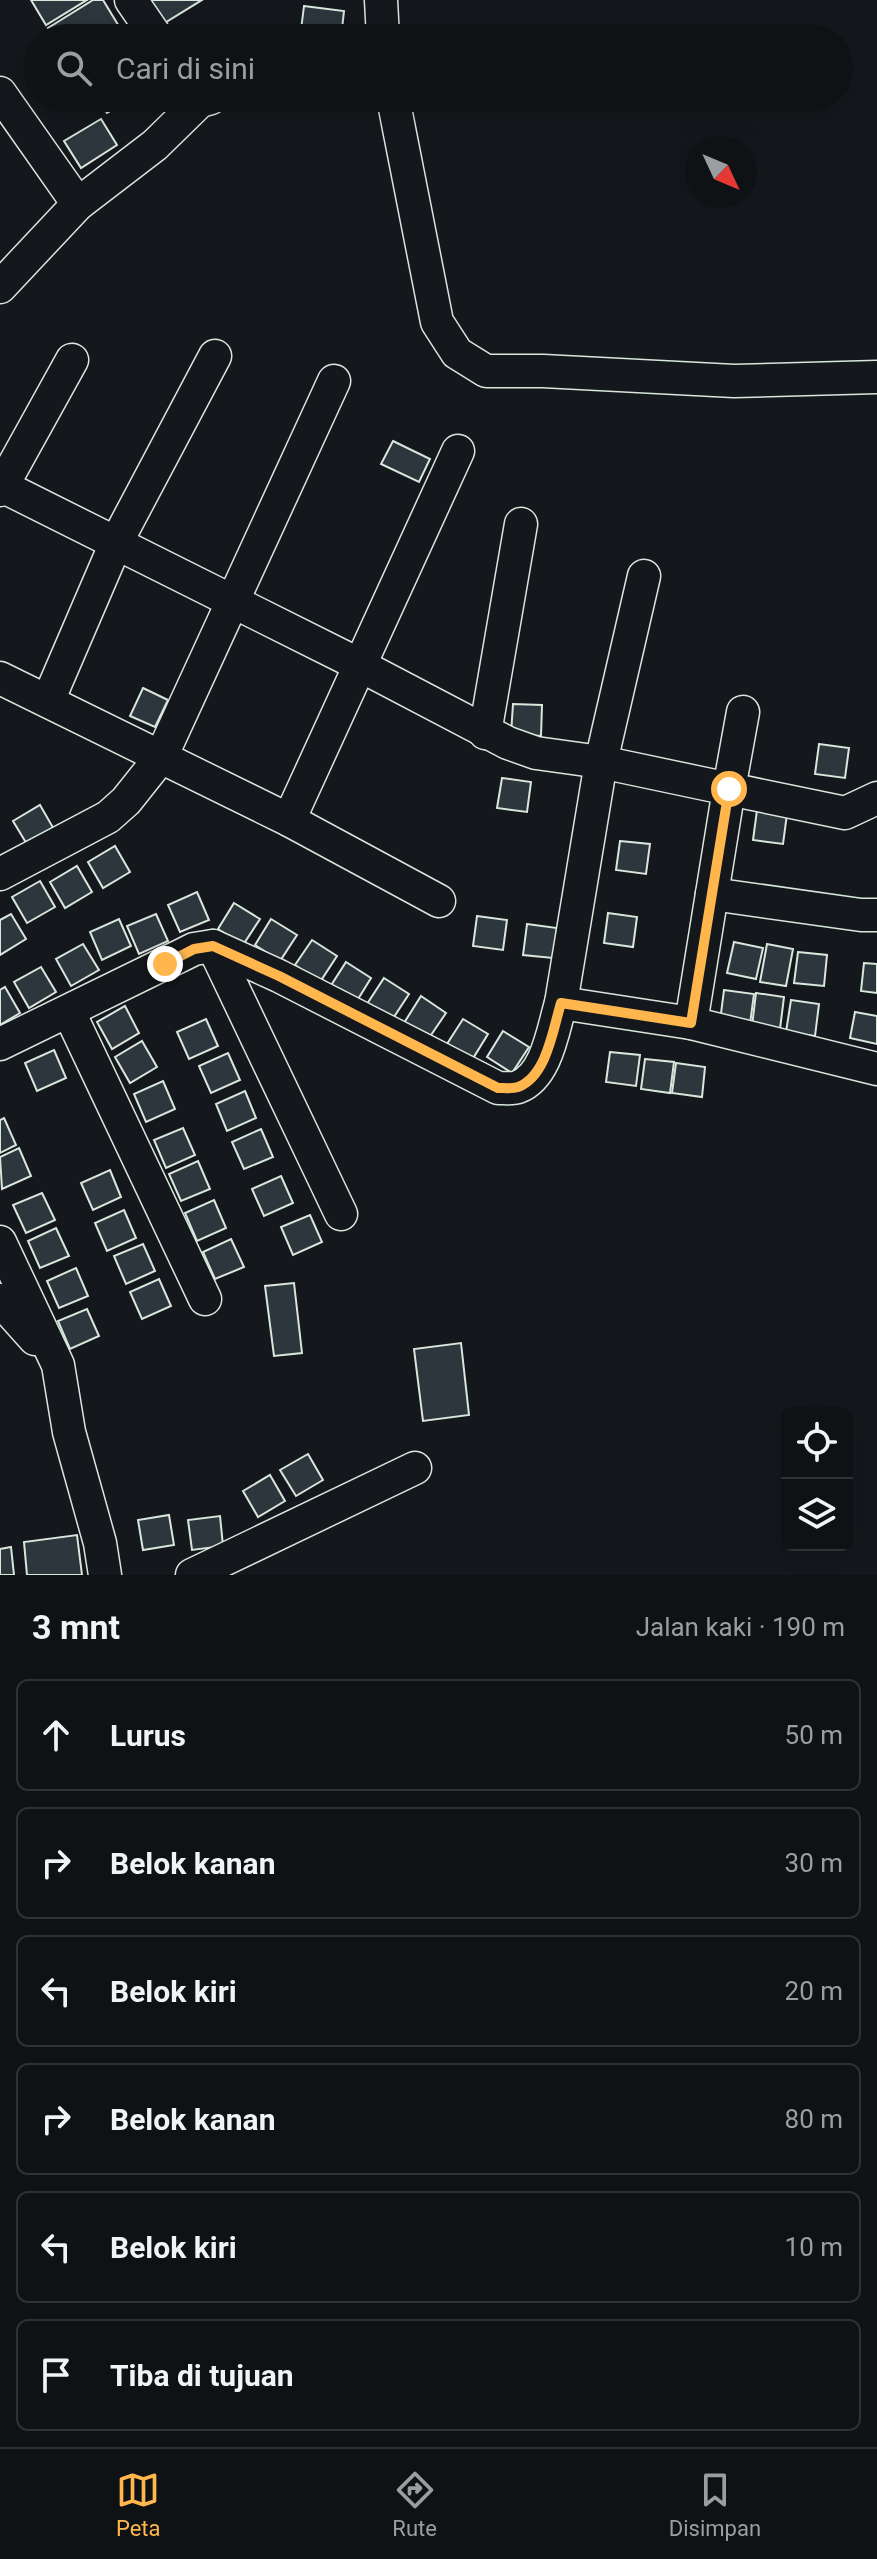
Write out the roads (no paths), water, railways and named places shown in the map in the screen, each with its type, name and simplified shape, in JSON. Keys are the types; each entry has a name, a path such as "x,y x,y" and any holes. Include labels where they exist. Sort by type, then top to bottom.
{"street":[{"path":"131,0 147,24"},
{"path":"381,0 382,24"},
{"path":"0,93 78,204"},
{"path":"0,287 78,204 155,145 189,112"},
{"path":"396,112 437,322 457,353 486,371 734,381 877,377"},
{"path":"48,701 116,543 215,356"},
{"path":"72,360 1,487 359,665 485,733 536,753 601,762 845,813 877,798"},
{"path":"0,874 108,817 126,801 161,757 334,381"},
{"path":"289,820 458,451"},
{"path":"485,733 521,524"},
{"path":"0,1044 194,949 213,946 279,976 498,1088 517,1087 532,1077 543,1059 561,1003 601,762 644,576"},
{"path":"0,678 289,820 439,901"},
{"path":"691,1023 743,712"},
{"path":"712,894 877,915"},
{"path":"213,946 341,1214"},
{"path":"561,1003 691,1023 877,1069"},
{"path":"69,1012 205,1299"},
{"path":"0,1242 58,1365 69,1432 100,1543 105,1575"},
{"path":"0,1300 58,1365"},
{"path":"192,1575 415,1468"}]}
